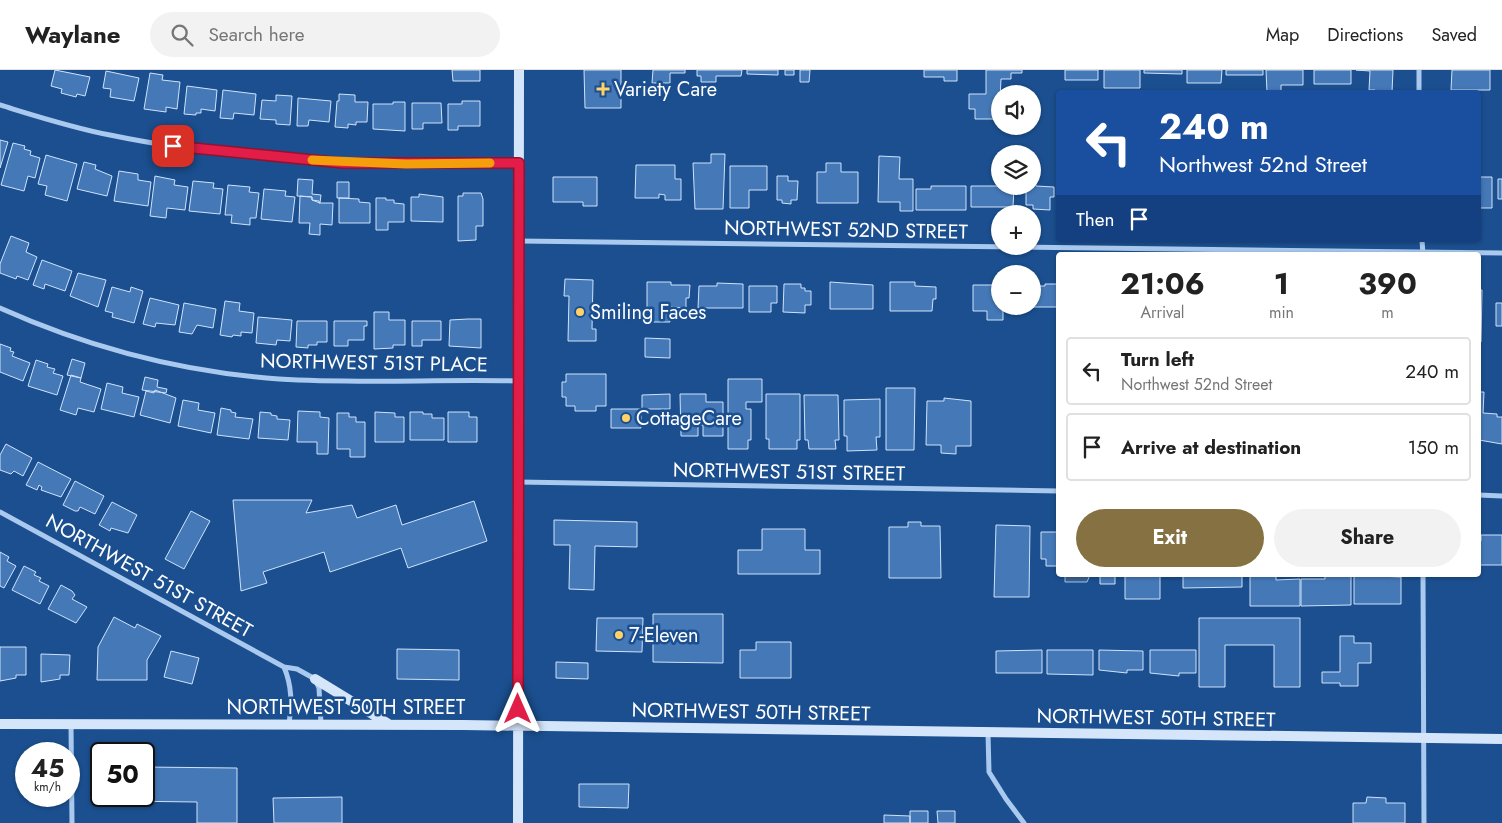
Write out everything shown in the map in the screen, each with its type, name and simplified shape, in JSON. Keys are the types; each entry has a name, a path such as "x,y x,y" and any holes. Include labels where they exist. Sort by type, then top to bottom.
{"main road":[{"path":"518,70 518,823"},
{"path":"315,679 388,724"},
{"name":"NORTHWEST 50TH STREET","path":"0,724 388,724 1502,739"}],"street":[{"path":"1419,70 1419,90"},
{"path":"0,105 110,135 173,146 260,156 343,163 519,163"},
{"name":"NORTHWEST 52ND STREET","path":"519,241 1284,252"},
{"name":"NORTHWEST 52ND STREET","path":"1481,253 1502,253"},
{"name":"NORTHWEST 51ST PLACE","path":"0,308 81,340 162,361 239,375 328,381 518,381"},
{"name":"NORTHWEST 51ST STREET","path":"518,482 1056,491"},
{"path":"1481,495 1502,496"},
{"name":"NORTHWEST 51ST STREET","path":"0,512 284,667 297,669 315,679"},
{"path":"1423,577 1424,823"},
{"path":"284,667 290,682 292,698 289,724"},
{"path":"315,679 319,688 321,724"},
{"path":"71,724 72,823"},
{"path":"988,733 989,772 1024,823"}],"water":[{"path":"1065,577 1089,577 1087,582 1065,582"}],"building":[{"path":"55,70 90,77 85,96 77,94 76,97 61,93 62,89 51,86"},
{"path":"452,70 480,70 480,81 453,81"},
{"name":"Variety Care","path":"584,70 621,70 621,108 585,108"},
{"path":"653,70 685,70 685,73 670,73 670,83 652,83"},
{"path":"697,70 742,70 741,76 716,76 716,82 701,82 701,76 697,76"},
{"path":"747,70 778,70 778,75 747,74"},
{"path":"785,70 794,70 794,75 785,75"},
{"path":"800,70 810,70 809,82 800,82"},
{"path":"924,70 957,70 957,81 944,81 944,77 924,77"},
{"path":"986,70 1022,70 1022,73 1011,73 1011,79 1001,79 1001,85 991,85 991,119 975,119 975,109 969,109 969,94 986,94"},
{"path":"1065,70 1098,70 1098,80 1065,80"},
{"path":"1104,70 1140,70 1140,88 1104,88"},
{"path":"1144,70 1182,70 1182,74 1144,73"},
{"path":"1187,70 1222,70 1221,83 1187,83"},
{"path":"1226,70 1263,70 1263,75 1226,75"},
{"path":"1266,70 1303,70 1303,85 1281,85 1281,90 1267,90"},
{"path":"1314,70 1351,70 1351,84 1314,84"},
{"path":"1356,70 1393,70 1392,90 1369,90 1370,71"},
{"path":"1452,70 1490,70 1490,90 1451,90"},
{"path":"106,71 139,78 134,101 110,97 111,89 103,88"},
{"path":"150,73 163,75 162,80 180,82 177,109 166,107 166,112 144,109"},
{"path":"187,86 217,90 215,111 201,109 201,113 196,113 196,115 184,114"},
{"path":"223,90 256,94 254,115 234,113 233,119 220,118"},
{"path":"339,94 355,95 355,102 368,102 367,122 356,122 356,125 348,124 348,128 335,127"},
{"path":"276,95 292,96 290,125 276,124 276,120 260,119 262,100 276,101"},
{"path":"298,98 331,101 329,122 309,120 308,126 297,126"},
{"path":"462,101 480,101 480,126 458,126 458,130 448,130 448,104 462,104"},
{"path":"393,102 405,102 405,131 373,129 373,104 393,104"},
{"path":"412,103 441,103 442,123 423,123 423,129 412,129"},
{"path":"0,140 8,142 0,168"},
{"path":"13,143 25,146 24,149 31,151 30,155 40,158 35,178 28,176 24,191 1,185"},
{"path":"711,154 725,154 723,209 695,209 693,163 711,163"},
{"path":"46,155 77,164 67,201 45,195 47,186 38,184"},
{"path":"879,156 900,157 899,179 913,179 913,211 900,211 900,202 878,202"},
{"path":"84,162 96,165 95,169 112,176 107,196 77,189"},
{"path":"826,163 841,163 841,172 858,172 858,203 817,203 817,172 826,172"},
{"path":"636,165 675,165 675,179 681,179 681,200 665,200 665,195 659,194 659,198 635,198"},
{"path":"730,166 767,166 767,190 749,190 749,208 730,208"},
{"path":"119,171 138,174 138,180 151,182 148,206 114,201"},
{"path":"155,176 175,180 174,185 188,187 185,210 167,208 166,218 150,216"},
{"path":"777,176 788,176 788,181 798,181 797,200 791,200 791,204 782,203 782,200 777,200"},
{"path":"553,177 597,177 597,206 583,206 583,202 553,202"},
{"path":"1481,177 1492,177 1492,208 1481,208"},
{"path":"298,179 313,180 312,194 321,195 320,203 312,200 312,197 297,196"},
{"path":"1498,179 1502,179 1502,199 1498,199"},
{"path":"193,181 214,183 213,188 223,189 220,214 189,211"},
{"path":"337,182 349,182 349,198 337,198"},
{"path":"228,185 250,187 249,192 259,193 256,218 250,218 250,225 231,223 232,215 225,215"},
{"path":"931,186 966,186 966,210 916,210 916,189 931,189"},
{"path":"971,186 991,186 991,195 1014,195 1013,205 971,207"},
{"path":"1041,186 1054,187 1054,197 1050,197 1050,210 1041,209 1041,205 1026,205 1026,195 1041,195"},
{"path":"264,189 286,191 285,196 295,197 292,222 261,219"},
{"path":"463,193 481,193 483,199 483,226 476,226 476,240 458,241 458,196 463,196"},
{"path":"419,194 443,197 443,222 411,221 411,197 419,197"},
{"path":"300,196 312,197 312,200 319,201 319,203 333,203 332,225 320,224 320,235 309,234 310,223 299,223"},
{"path":"339,198 359,199 359,202 370,203 370,223 339,223"},
{"path":"376,198 386,198 386,200 394,200 394,203 404,204 404,222 388,222 388,230 376,230"},
{"path":"11,236 29,243 26,252 37,257 28,280 17,276 16,279 0,273 0,264"},
{"path":"42,260 72,271 65,291 45,284 44,289 33,285"},
{"path":"78,273 106,280 98,307 70,296"},
{"name":"Smiling Faces","path":"565,279 593,280 592,329 596,329 596,341 568,341 569,296 564,296"},
{"path":"647,282 671,282 671,285 690,285 689,298 686,298 686,308 671,307 670,322 652,322 652,309 647,309"},
{"path":"830,282 873,285 873,309 830,309"},
{"path":"890,282 915,282 915,286 936,287 936,299 933,299 932,311 890,311"},
{"path":"717,283 743,284 743,308 698,308 699,286 717,286"},
{"path":"784,284 801,284 801,288 805,288 805,291 811,291 811,305 805,305 805,313 783,312"},
{"path":"1056,284 1056,307 1041,307 1041,286"},
{"path":"973,285 991,285 991,315 1003,315 1003,320 987,320 987,311 973,311"},
{"path":"749,286 777,286 777,303 771,303 771,312 749,312"},
{"path":"112,287 130,292 131,287 143,291 134,323 112,317 113,313 105,311"},
{"path":"1481,290 1482,290 1481,342"},
{"path":"150,298 179,305 175,325 156,323 155,327 143,324"},
{"path":"225,301 240,303 239,311 254,313 252,333 241,332 241,336 233,335 232,337 220,335"},
{"path":"184,303 216,309 213,328 197,325 192,334 179,332"},
{"path":"1496,303 1502,303 1502,326 1496,326"},
{"path":"374,312 389,312 389,320 405,320 405,345 393,345 393,348 374,349"},
{"path":"258,317 292,320 290,341 277,340 276,345 256,343"},
{"path":"481,319 481,348 449,346 450,320"},
{"path":"297,321 327,321 327,342 317,342 317,345 308,345 308,348 296,347"},
{"path":"334,321 367,321 367,326 364,326 364,340 348,340 348,346 334,346"},
{"path":"412,321 441,321 441,340 422,340 422,346 412,346"},
{"path":"645,338 670,339 670,358 645,357"},
{"path":"0,344 11,348 10,351 14,352 12,356 30,363 23,381 0,372"},
{"path":"72,359 85,363 81,378 67,375"},
{"path":"36,360 48,364 47,367 55,369 53,373 63,376 57,395 28,386"},
{"path":"566,374 606,374 606,406 596,406 596,411 575,411 575,406 566,406 566,397 562,397 562,382 566,382"},
{"path":"71,375 81,378 80,382 101,389 94,412 78,408 76,415 60,410"},
{"path":"145,377 158,380 157,387 167,389 166,393 142,390"},
{"path":"728,379 762,379 762,402 746,402 746,409 751,409 751,440 748,440 748,449 728,449"},
{"path":"107,383 123,387 122,393 139,397 134,417 101,409"},
{"path":"886,388 915,388 914,450 886,450"},
{"path":"155,390 176,398 170,423 140,415 146,391 154,393"},
{"path":"1481,392 1484,392 1483,413 1497,414 1497,417 1502,417 1502,444 1481,440"},
{"path":"670,394 670,409 642,409 642,395"},
{"path":"680,394 706,394 706,402 723,402 723,436 703,436 703,425 698,425 698,436 681,436"},
{"path":"766,394 800,394 800,440 797,440 797,449 769,449 769,439 766,439"},
{"path":"804,395 838,395 839,440 835,440 836,449 809,449 808,440 805,440"},
{"path":"944,398 971,401 971,446 956,446 956,454 941,453 941,445 926,445 927,401 944,401"},
{"path":"880,399 880,437 876,437 877,450 847,451 847,436 844,436 844,400"},
{"path":"183,400 199,403 198,410 215,413 211,433 178,426"},
{"path":"221,408 236,413 235,417 253,419 249,439 217,435"},
{"name":"CottageCare","path":"611,409 641,409 641,428 611,428"},
{"path":"298,411 320,412 320,417 329,418 328,454 317,454 317,442 297,442"},
{"path":"260,412 271,413 271,415 277,416 277,419 290,420 288,440 258,438"},
{"path":"375,412 395,413 395,417 404,417 404,442 375,442"},
{"path":"410,412 423,412 423,414 432,414 432,418 444,418 444,440 410,440"},
{"path":"448,412 469,412 469,417 477,417 477,442 448,442"},
{"path":"337,413 349,413 349,417 356,417 356,422 365,422 365,457 350,457 350,449 337,449"},
{"path":"6,444 32,458 23,476 14,471 11,474 0,470 0,455"},
{"path":"38,462 71,479 61,497 41,490 42,487 39,485 37,490 26,485"},
{"path":"75,481 104,496 95,514 80,507 78,511 75,511 63,505"},
{"path":"233,500 312,500 306,513 352,505 357,518 396,505 402,525 474,501 487,541 408,568 401,548 330,572 324,552 263,572 267,583 241,591"},
{"path":"112,502 137,515 128,533 111,528 110,531 99,525"},
{"path":"191,511 210,521 184,569 165,559"},
{"path":"554,520 637,522 637,547 595,546 594,590 569,589 570,545 554,545"},
{"path":"908,522 921,522 921,526 940,526 941,578 889,578 889,527 908,527"},
{"path":"996,525 1030,526 1029,597 994,597"},
{"path":"762,529 805,529 805,550 820,550 820,574 738,574 738,550 762,550"},
{"path":"1041,532 1056,532 1056,566 1046,566 1046,559 1041,559"},
{"path":"1481,535 1502,535 1502,565 1481,565"},
{"path":"0,552 9,557 7,561 16,566 4,588 0,586"},
{"path":"24,566 36,572 34,575 41,578 39,581 49,586 40,604 12,590"},
{"path":"1100,577 1115,577 1115,584 1100,584"},
{"path":"1125,577 1160,577 1160,599 1125,599"},
{"path":"1183,577 1242,577 1242,587 1183,588"},
{"path":"1250,577 1276,577 1276,580 1300,579 1300,606 1250,606"},
{"path":"1325,577 1351,577 1351,605 1301,606 1301,579 1325,579"},
{"path":"1354,577 1401,577 1401,604 1354,604"},
{"path":"61,585 72,591 75,595 72,599 87,607 76,623 48,609"},
{"path":"653,614 723,614 723,663 653,662"},
{"path":"114,617 135,628 137,624 161,636 147,660 147,680 97,680 98,647"},
{"name":"7-Eleven","path":"597,618 643,618 642,652 596,651"},
{"path":"1199,618 1300,618 1300,687 1274,687 1274,645 1225,645 1225,687 1199,687"},
{"path":"1340,636 1354,636 1354,643 1371,643 1371,663 1358,663 1358,686 1322,683 1322,672 1340,672"},
{"path":"756,642 791,642 791,678 740,678 740,650 756,650"},
{"path":"0,647 26,647 26,675 16,675 16,678 0,681"},
{"path":"397,649 459,650 459,680 397,679"},
{"path":"1042,650 1042,673 996,673 996,651"},
{"path":"1047,650 1093,650 1093,675 1047,674"},
{"path":"1099,650 1143,651 1143,670 1127,670 1127,673 1099,670"},
{"path":"1150,650 1196,650 1196,673 1179,673 1179,676 1150,673"},
{"path":"171,651 199,658 192,684 164,677"},
{"path":"41,654 70,655 69,675 60,675 60,679 41,682"},
{"path":"556,662 588,663 588,679 556,678"},
{"path":"155,767 237,768 237,823 197,823 197,802 155,801"},
{"path":"579,784 629,784 628,808 579,807"},
{"path":"342,797 342,823 274,823 273,798"},
{"path":"1367,797 1386,798 1386,803 1405,803 1405,823 1353,823 1353,803 1366,803"},
{"path":"910,811 928,811 928,823 910,823"},
{"path":"937,811 955,811 955,823 938,823"},
{"path":"884,815 910,816 910,823 884,823"}],"slow traffic":[{"path":"312,160 343,163 490,163"}],"place":[{"name":"Variety Care","path":"603,89"},
{"name":"Smiling Faces","path":"580,312"},
{"name":"CottageCare","path":"626,418"},
{"name":"7-Eleven","path":"619,635"}],"route":[{"path":"173,146 343,163 519,163 518,709"}]}
